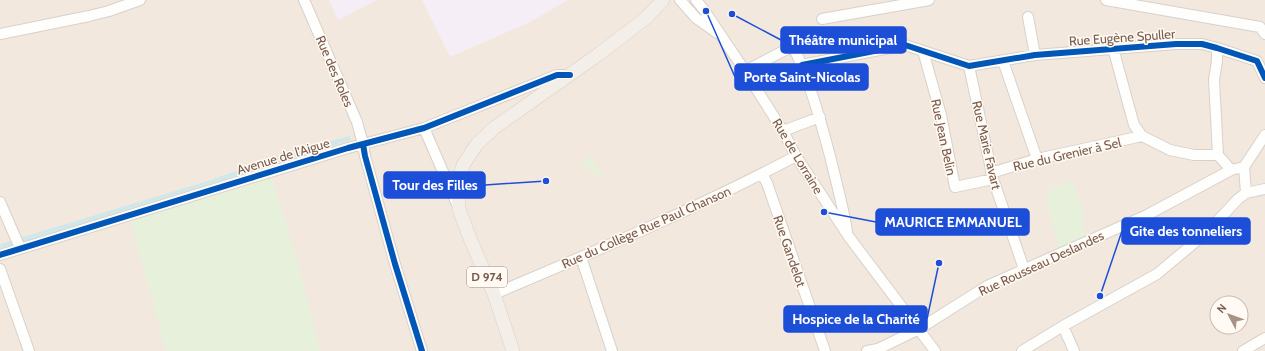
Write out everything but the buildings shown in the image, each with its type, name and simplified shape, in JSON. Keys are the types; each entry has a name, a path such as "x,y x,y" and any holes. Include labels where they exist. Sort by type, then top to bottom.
{"main road":[{"name":"D 974","path":"513,351 494,294 459,209 458,186 460,173 469,155 484,136 636,27 659,3"}],"street":[{"path":"0,34 89,16 109,11 140,0"},
{"name":"Rue des Roles","path":"304,0 357,122 395,264 422,351"},
{"name":"Rue de Lorraine","path":"680,0 696,18 721,36"},
{"name":"Rue de Lorraine","path":"696,0 745,70 783,131 796,156 848,237 935,351"},
{"path":"822,19 929,0"},
{"path":"1106,0 1260,27 1265,34"},
{"path":"1028,16 1035,55"},
{"name":"Rue Eugène Spuller","path":"969,66 1035,55 1113,48 1202,44 1257,61 1265,78"},
{"path":"802,65 905,45 969,66"},
{"path":"745,70 793,46 802,65 820,117 844,210 848,237"},
{"path":"1113,48 1134,125 1142,136 1170,150 1194,155 1218,155"},
{"path":"1217,48 1217,61 1214,80 1218,155 1231,170"},
{"name":"Rue Jean Belin","path":"923,51 941,115 955,187 992,176"},
{"path":"1003,61 1037,160"},
{"name":"Rue Marie Favart","path":"969,66 992,176 1024,269"},
{"name":"Avenue de l'Aigue","path":"0,255 18,243 363,144 424,128 557,74 570,75"},
{"path":"783,131 820,117"},
{"path":"424,128 459,209"},
{"path":"1246,193 1244,167 1265,135"},
{"name":"Rue du Grenier à Sel","path":"992,176 1037,160 1142,136"},
{"name":"Rue du Collège Rue Paul Chanson","path":"494,294 704,202 796,156"},
{"name":"Rue Rousseau Deslandes","path":"867,351 878,349 919,329 987,286 1147,215 1231,170 1244,167"},
{"path":"442,171 460,173"},
{"name":"Rue Gandelot","path":"762,174 767,184 825,351"},
{"path":"1022,351 1063,326 1157,274 1206,233 1238,199 1246,193 1265,189"},
{"path":"0,202 18,243"},
{"path":"581,257 612,351"},
{"path":"0,269 29,351"},
{"path":"1063,326 1074,351"},
{"path":"1243,351 1265,338"}],"shaded area":[{"path":"0,0 1265,0 1265,351 0,351"},
{"path":"329,0 377,0 338,20"},
{"path":"422,0 568,0 528,23 450,57"}],"green space":[{"path":"591,156 603,176 600,178 581,164"},
{"path":"272,177 300,271 321,351 166,351 130,220"},
{"path":"1073,181 1086,218 1081,221 1088,239 1060,250 1046,199 1050,187"}],"water":[{"path":"350,136 351,140 0,249 0,244 211,180 283,154"}],"cycle path":[{"path":"802,65 905,45 969,66 1035,55 1176,44 1202,44 1257,61 1265,78"},
{"path":"0,255 348,148 424,128 557,75 570,75"},
{"path":"363,144 395,264 422,351"}],"place":[{"name":"Porte Saint-Nicolas","path":"706,11"},
{"name":"Théâtre municipal","path":"732,14"},
{"name":"Tour des Filles","path":"546,181"},
{"name":"MAURICE EMMANUEL","path":"824,212"},
{"name":"Hospice de la Charité","path":"939,263"},
{"name":"Gite des tonneliers","path":"1100,296"}]}
